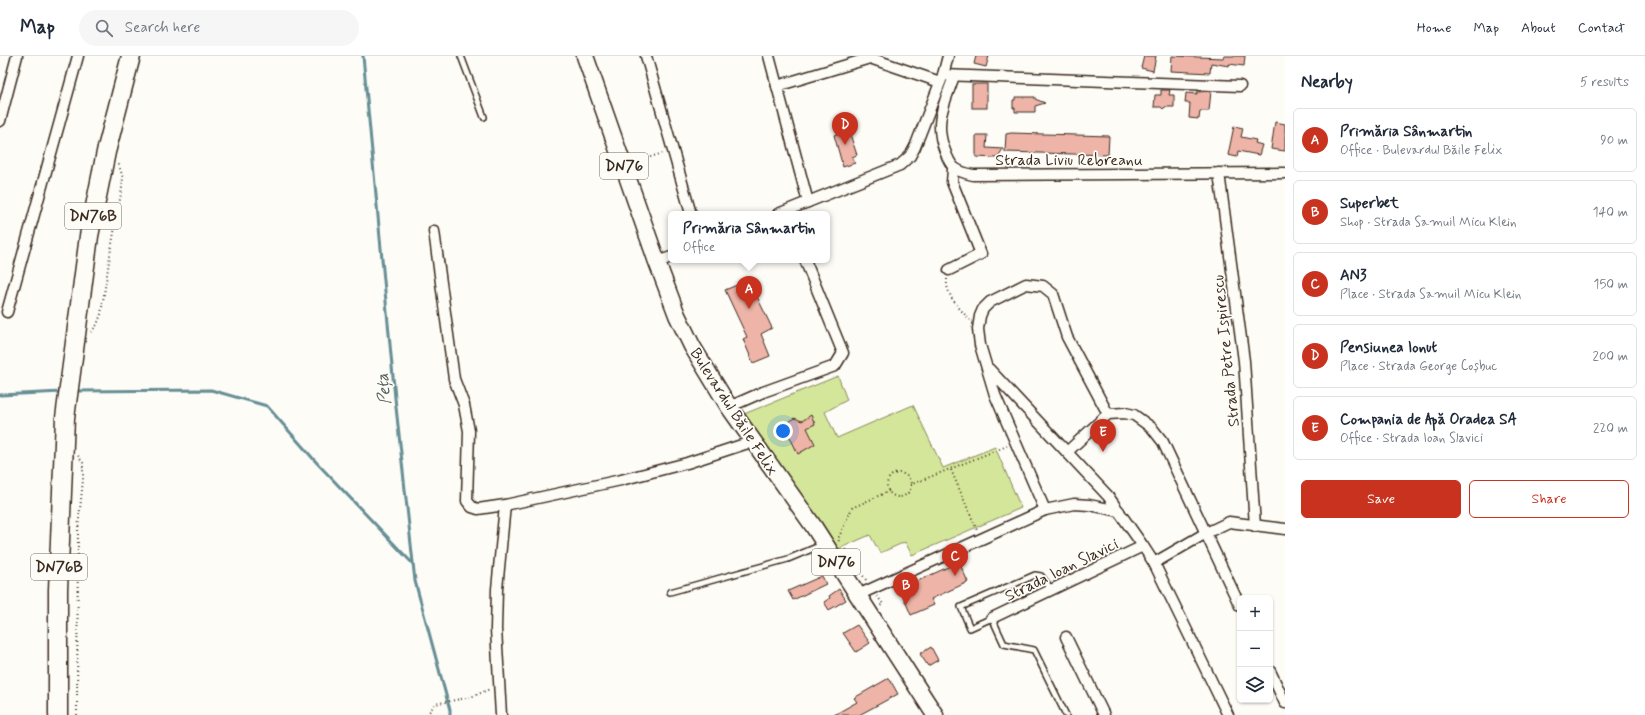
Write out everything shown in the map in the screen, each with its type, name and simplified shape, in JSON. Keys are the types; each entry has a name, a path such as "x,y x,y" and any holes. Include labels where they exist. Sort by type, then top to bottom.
{"highway":[{"name":"DN76B","path":"58,715 58,590 65,418 89,236 106,152 131,56"}],"main road":[{"name":"Bulevardul Băile Felix","path":"585,56 624,166 664,260 677,315 692,346 729,407 824,544 865,592 869,611 935,715"}],"street":[{"path":"0,122 17,56"},
{"path":"7,312 78,56"},
{"path":"647,56 690,211"},
{"path":"769,56 808,202"},
{"path":"786,211 900,165 910,156 915,147 948,56"},
{"path":"777,86 870,58 941,78 954,76 1240,86"},
{"path":"949,270 981,254 952,182 953,169 940,140 939,122 954,76"},
{"name":"Strada Liviu Rebreanu","path":"953,169 962,173 973,175 1285,172"},
{"name":"Strada Petre Ispirescu","path":"1219,173 1244,361 1255,526"},
{"path":"434,231 454,379 464,405 469,431 467,501 472,507 478,509 505,505 621,480 687,464 754,441"},
{"path":"729,407 763,392 835,366 839,361 843,353 805,263"},
{"name":"Strada Ioan Slavici","path":"1045,510 995,395 980,345 978,329 980,316 983,309 990,302 1026,284 1043,286 1054,294 1067,337 1108,414"},
{"name":"Strada Ioan Slavici","path":"987,367 1108,496 1144,546 1154,563 1228,715"},
{"path":"1067,452 1108,414 1125,413 1134,415 1152,428 1163,442 1237,600"},
{"path":"865,592 1045,510 1074,504 1089,505 1119,511"},
{"path":"501,715 496,622 497,589 505,505"},
{"path":"1154,563 1206,533 1229,522 1285,529"},
{"name":"Strada Ioan Slavici","path":"992,618 1144,546"},
{"path":"1066,637 1103,715"},
{"path":"1273,677 1285,703"}],"lane":[{"path":"461,56 484,117"},
{"path":"670,592 788,558 824,544"},
{"name":"Strada Ioan Slavici","path":"1052,590 1041,576 1035,576 961,607 970,628 992,618 1004,644 1034,650 1066,715"}],"path":[{"path":"624,166 674,150"},
{"path":"88,335 97,325 101,314 122,188 123,178 117,158"},
{"path":"949,270 946,283 951,297 978,329"},
{"path":"910,485 950,470 1015,442"},
{"path":"75,452 83,463 83,480 78,529 77,715"},
{"path":"950,470 981,539"},
{"path":"897,473 905,475 908,478 910,485 908,492 902,496 894,496 889,491 887,484 890,476 897,473"},
{"path":"869,611 882,604 865,592 838,539 852,508 889,491"},
{"path":"427,715 435,704 471,697 499,685"}],"green space":[{"path":"838,376 847,400 825,412 837,438 913,405 943,468 995,447 1021,508 912,555 905,542 880,553 870,535 838,549 744,414"}],"building":[{"path":"976,56 989,56 986,67 974,64"},
{"path":"1144,56 1156,56 1153,71 1141,68"},
{"path":"1172,56 1223,58 1224,56 1245,56 1244,66 1229,64 1229,66 1211,63 1210,73 1171,71"},
{"path":"972,84 987,84 987,108 972,108"},
{"path":"1161,90 1170,90 1169,95 1174,95 1174,107 1165,107 1163,109 1161,107 1154,107 1155,95 1161,95"},
{"path":"1211,91 1209,111 1200,111 1199,119 1189,118 1190,103 1185,103 1186,93 1197,94 1197,92"},
{"path":"1015,97 1035,97 1035,99 1045,103 1035,106 1035,112 1015,112 1015,108 1013,108 1013,100 1015,100"},
{"path":"1275,122 1285,124 1285,151 1271,149"},
{"path":"1234,126 1243,128 1241,137 1256,140 1255,143 1262,145 1259,155 1238,151 1237,157 1228,155"},
{"path":"845,131 845,133 849,131 857,155 852,157 855,163 843,167 834,135"},
{"path":"1006,134 1109,136 1108,155 1005,152"},
{"path":"976,135 987,135 986,148 1003,149 997,158 976,157"},
{"path":"749,280 772,328 761,334 770,356 753,363 743,339 747,337 725,290"},
{"path":"811,415 815,424 807,428 815,444 798,454 788,433 788,423 794,418 802,421"},
{"path":"959,562 968,582 931,599 934,605 911,615 900,589"},
{"path":"822,576 826,584 793,600 788,591"},
{"path":"839,589 846,600 829,610 824,602 830,598 829,596"},
{"path":"857,625 870,643 856,652 843,633"},
{"path":"931,647 938,660 928,666 920,654"},
{"path":"889,678 898,694 859,715 834,715 857,702 854,698"}],"waterway":[{"name":"Peța","path":"363,56 395,398 415,581 450,710 450,715"},
{"path":"74,391 211,390 267,406 317,463 413,564"},
{"path":"0,395 62,392"}],"place":[{"name":"Pensiunea Ionut","path":"845,145"},
{"name":"Primăria Sânmartin","path":"749,309"},
{"name":"Compania de Apă Oradea SA","path":"1103,452"},
{"name":"AN3","path":"955,576"},
{"name":"Superbet","path":"906,605"}]}
